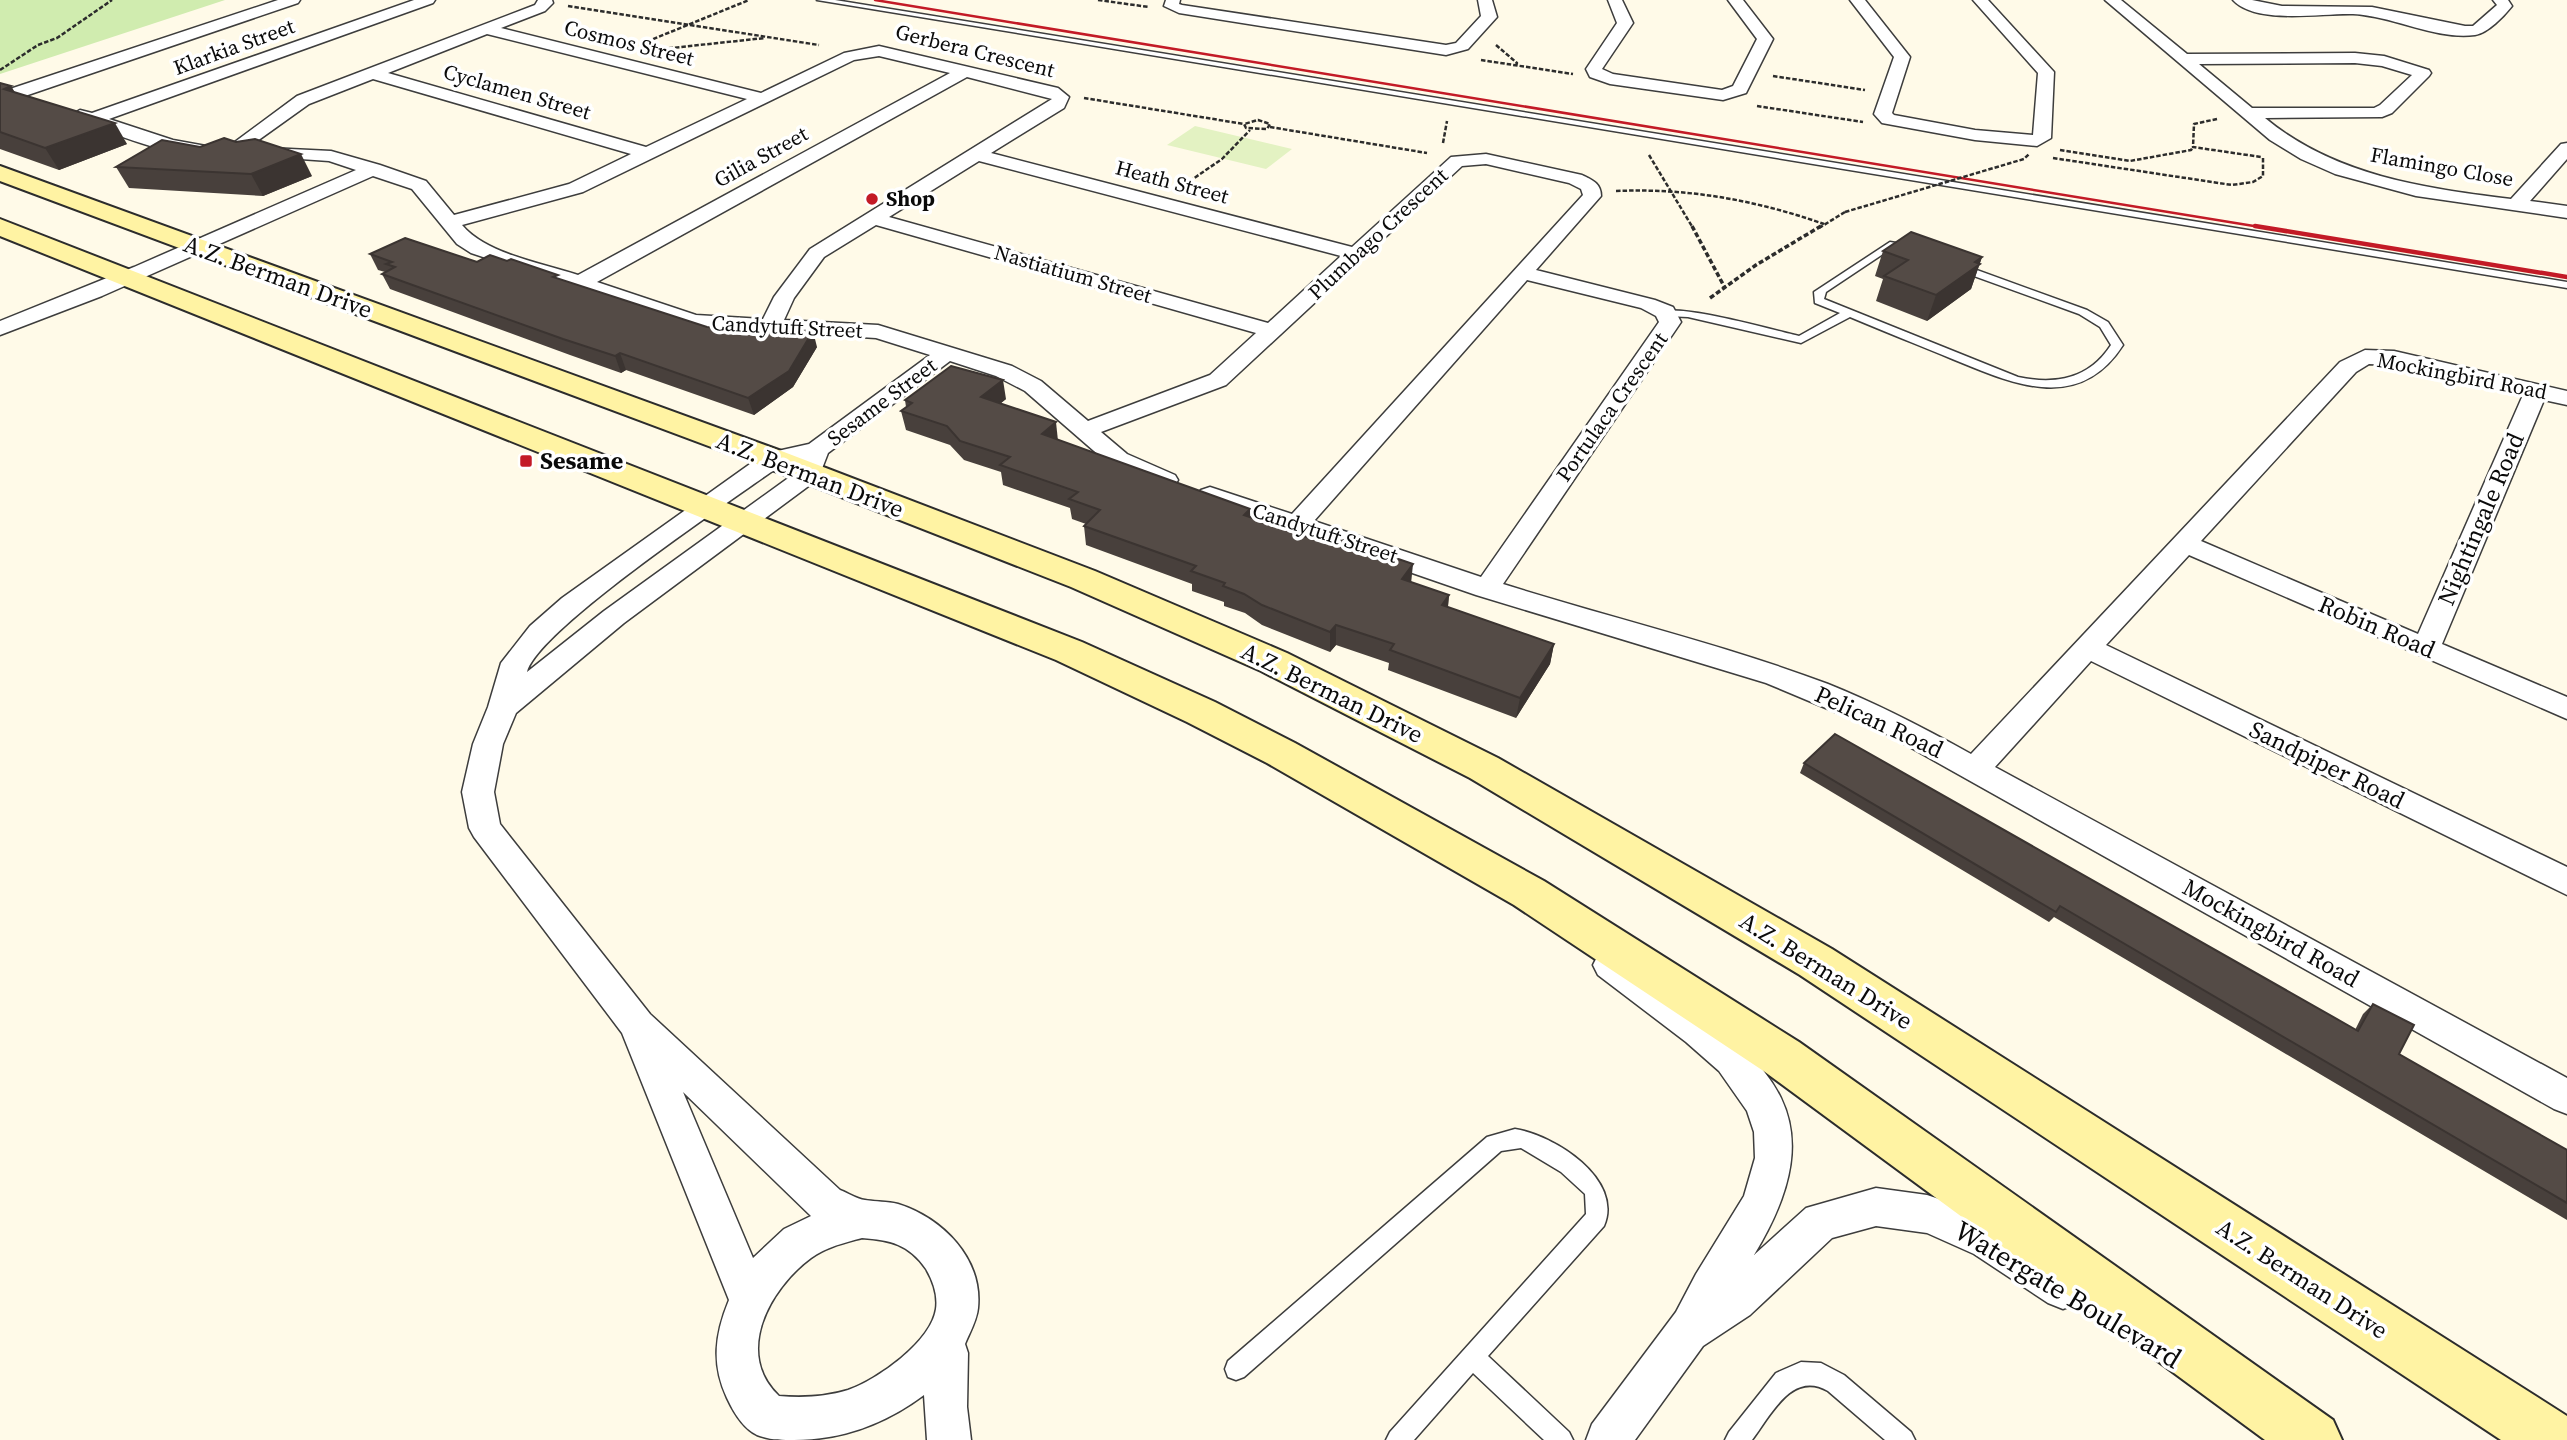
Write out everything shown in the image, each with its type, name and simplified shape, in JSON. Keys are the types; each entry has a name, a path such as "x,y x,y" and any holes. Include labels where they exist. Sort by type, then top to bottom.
{"main road":[{"name":"A.Z. Berman Drive","path":"0,173 195,246 800,461 1274,662 1484,768 1816,962 2552,1440"},
{"path":"0,227 727,513 1069,651 1281,752 1529,893 1782,1057 2313,1440"}],"street":[{"path":"8,91 293,0"},
{"name":"Klarkia Street","path":"93,120 428,0"},
{"path":"1172,3 1179,9 1440,50 1457,48 1489,17 1485,0"},
{"path":"1615,0 1625,23 1594,69 1596,74 1611,79 1715,95 1730,94 1740,89 1765,39 1735,0"},
{"path":"1857,0 1902,57 1883,114 1888,119 2028,142 2042,138 2046,72 1979,0"},
{"name":"Flamingo Close","path":"2112,0 2276,136 2313,158 2376,181 2567,212"},
{"path":"2240,0 2252,6 2271,9 2364,10 2465,32 2477,30 2505,6 2500,0"},
{"path":"233,150 303,100 485,29 546,1"},
{"path":"1276,24 1292,10"},
{"path":"1339,34 1355,19"},
{"name":"Cosmos Street","path":"485,29 609,57 762,99"},
{"name":"Gerbera Crescent","path":"449,222 576,188 849,56 879,51 1052,92 1061,97 1058,104 817,253 784,297 770,326"},
{"path":"2183,59 2355,58 2384,61 2423,73 2386,108 2376,113 2249,113"},
{"name":"Gilia Street","path":"579,283 964,72"},
{"name":"Cyclamen Street","path":"371,73 649,155"},
{"name":"Candytuft Street","path":"8,91 170,145 319,154 374,169 419,185 464,240 478,249 694,321 878,332 947,353 1020,379 1118,459 1189,488 1486,589"},
{"path":"2517,204 2566,150"},
{"name":"Heath Street","path":"977,155 1357,254"},
{"name":"Plumbago Crescent","path":"1083,431 1218,380 1457,162 1486,159 1575,179 1588,185 1593,192"},
{"path":"0,329 131,277 195,246 374,169"},
{"path":"1297,524 1593,192"},
{"name":"Nastiatium Street","path":"872,218 1273,331"},
{"name":"Portulaca Crescent","path":"1486,589 1677,314 1648,304 1522,273"},
{"name":"Sesame Street","path":"800,461 947,353"},
{"name":"Mockingbird Road","path":"2186,544 2348,367 2365,357 2394,358 2567,397"},
{"name":"Nightingale Road","path":"2426,648 2536,391"},
{"path":"800,461 727,513 572,604 540,633 515,663 503,707 488,744 478,792 485,828 637,1025 826,1203 862,1219"},
{"path":"503,707 614,617 727,513 800,461"},
{"path":"1975,769 2186,544"},
{"name":"Robin Road","path":"2186,544 2567,709"},
{"name":"Pelican Road","path":"1486,589 1757,670 1843,700 1975,769"},
{"name":"Sandpiper Road","path":"2088,648 2567,882"},
{"name":"Mockingbird Road","path":"1975,769 2567,1097"},
{"name":"Watergate Boulevard","path":"1529,893 1618,972 1717,1047 1746,1076 1762,1102 1773,1135 1773,1173 1762,1206 1713,1283 1688,1331 1608,1440"},
{"path":"637,1025 749,1299"},
{"name":"Watergate Boulevard","path":"1688,1331 1735,1300 1820,1222 1876,1207 1902,1209 1952,1222 1988,1240 2302,1440"},
{"path":"947,1353 926,1386 896,1413 859,1436 823,1436 786,1430 757,1409 740,1379 736,1343 749,1299 769,1269 796,1244 828,1227 862,1219 894,1222 922,1234 943,1255 955,1284 957,1318 947,1353 945,1407 949,1440"}],"lane":[{"path":"821,0 1451,101 1637,134 1778,154 1840,168 2567,285"},
{"path":"1896,245 2083,312 2106,326 2115,336 2117,345 2112,355 2081,379 2066,384 2036,386 1849,313 1819,301 1818,294 1884,246 1896,245"},
{"path":"1677,314 1801,340 1849,313"},
{"path":"1236,1369 1494,1144 1515,1138 1531,1141 1586,1179 1594,1190 1598,1207 1596,1219 1398,1440"},
{"path":"1472,1357 1561,1440"},
{"path":"1737,1440 1784,1381 1801,1373 1821,1374 1836,1383 1903,1440"}],"path":[{"path":"0,70 38,45 57,38 112,0"},
{"path":"609,57 749,0"},
{"path":"1098,0 1148,7 1172,3"},
{"path":"546,1 840,49 849,56"},
{"path":"609,57 773,37"},
{"path":"1470,59 1576,75 1596,74"},
{"path":"1773,76 1875,91"},
{"path":"1730,94 1741,104 1867,123 1888,119"},
{"path":"1084,98 1244,124 1250,130 1270,127 1430,154"},
{"path":"2193,147 2194,124 2228,117"},
{"path":"1244,124 1252,120 1264,120 1270,127"},
{"path":"1177,190 1222,159 1250,130"},
{"path":"1637,134 1673,191 1725,288"},
{"path":"2042,156 2223,185 2247,184 2264,174 2263,158 2193,147 2191,150 2130,161 2054,149"},
{"path":"1677,314 1725,288 1845,212 2024,159 2029,154"},
{"path":"1593,192 1704,192 1745,199 1824,224"}],"green space":[{"path":"0,0 225,0 0,74"},
{"path":"1195,126 1292,149 1266,169 1167,145"}],"building":[{"path":"0,83 11,86 4,89 115,123 45,148 0,132"},
{"path":"224,138 236,142 255,139 301,154 251,174 116,167 162,140 200,147"},
{"path":"1911,232 1982,257 1975,262 1980,264 1936,295 1884,276 1908,260 1883,251"},
{"path":"405,238 477,262 490,255 507,261 511,259 558,275 553,277 707,327 813,331 789,371 748,398 620,353 615,356 563,339 382,274 395,267 386,264 392,262 370,254"},
{"path":"951,366 1003,380 981,397 1056,422 1042,434 1250,509 1244,515 1310,538 1317,531 1413,564 1402,579 1449,595 1442,605 1554,644 1520,698 1390,650 1394,644 1336,625 1330,632 1262,605 1223,586 1225,583 1191,571 1196,566 1084,526 1100,510 1069,499 1078,492 1000,465 1010,457 960,441 947,426 901,411 912,403 905,400"},
{"path":"1835,734 2358,1031 2373,1004 2414,1025 2399,1054 2567,1150 2567,1203 2060,906 2056,912 1804,763"}],"railway":[{"path":"875,0 2266,228"},
{"path":"2255,226 2567,277"}],"place":[{"name":"Shop","path":"872,199"},
{"name":"Sesame","path":"526,461"}]}
